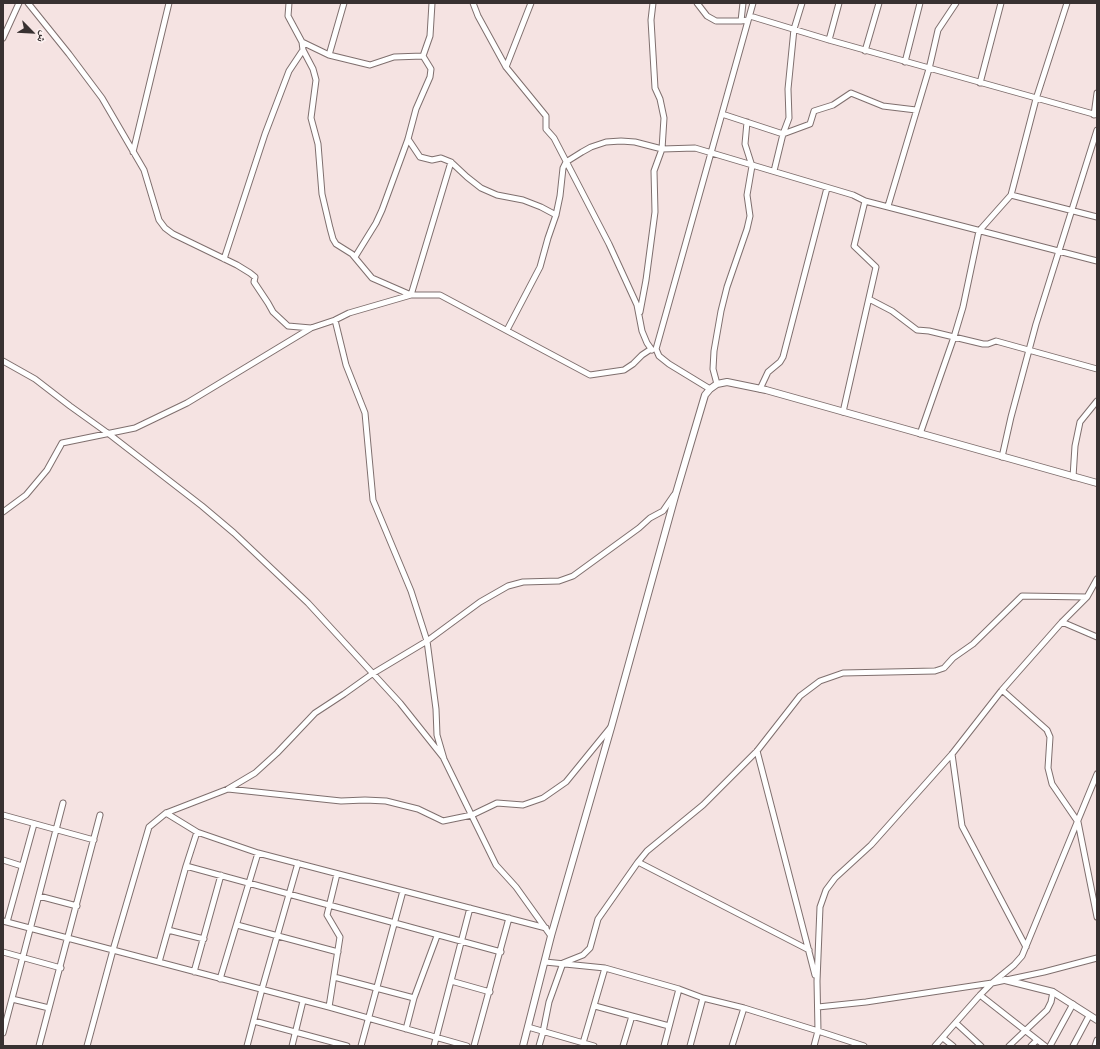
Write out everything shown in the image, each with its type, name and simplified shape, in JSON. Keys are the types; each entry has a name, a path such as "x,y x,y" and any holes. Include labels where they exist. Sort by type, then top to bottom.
{"street":[{"path":"3,38 18,3"},
{"path":"28,3 102,98 144,170 159,220 165,228 173,234 246,270 255,277 254,282 273,312 288,326 311,328"},
{"path":"133,152 169,3"},
{"path":"289,3 288,16 302,42 303,50 313,69 316,80 312,118 318,144 322,194 333,239 336,244 355,257 375,280 411,295"},
{"path":"329,55 344,3"},
{"path":"423,56 430,36 432,3"},
{"path":"473,3 478,16 506,67 546,116 546,128 554,138 609,244 637,305 642,331 650,349 669,364 710,389"},
{"path":"506,67 531,3"},
{"path":"639,315 646,280 655,212 654,171 662,149 664,118 660,99 655,88 651,20 653,3"},
{"path":"697,3 707,16 716,21 741,22 749,18 794,29 865,51 1096,115 1097,93"},
{"path":"741,22 742,3"},
{"path":"656,353 661,329 753,3"},
{"path":"774,171 783,134 789,118 788,89 794,29 802,3"},
{"path":"829,40 839,3"},
{"path":"865,51 879,3"},
{"path":"905,62 920,3"},
{"path":"888,206 929,69 938,30 956,3"},
{"path":"980,83 1001,3"},
{"path":"920,434 963,307 979,231 1011,195 1036,99 1067,3"},
{"path":"302,42 329,55 370,65 394,57 423,56"},
{"path":"224,259 270,122 289,71 303,50"},
{"path":"355,257 376,223 382,210 408,139 416,109 431,73 432,69 423,56"},
{"path":"722,114 783,134 810,124 814,111 833,105 851,93 883,106 916,110"},
{"path":"717,384 713,369 714,351 727,287 749,223 750,216 747,195 752,166 745,144 747,122"},
{"path":"1002,457 1029,350 1097,130"},
{"path":"408,139 420,157 432,160 441,158 451,162 467,178 481,188 498,195 523,200 556,215"},
{"path":"507,330 540,267 556,215 563,168 566,162 591,147 606,142 635,142 662,149 695,148 853,195 865,201 1097,261"},
{"path":"411,295 451,162"},
{"path":"760,389 768,372 780,362 783,357 827,188"},
{"path":"1011,195 1097,217"},
{"path":"843,412 876,267 854,246 865,201"},
{"path":"3,512 26,495 35,485 47,470 62,442 135,428 187,403 311,328 335,320 349,313 411,295 440,295 590,375 624,370 650,349"},
{"path":"869,299 892,311 917,330 929,331 982,344 988,344 996,341 1097,369"},
{"path":"335,320 346,365 365,413 373,500 411,591 427,641 436,709 437,735 444,759 496,865 516,887 551,936"},
{"path":"3,361 35,379 109,434 202,506 234,533 308,603 400,703 444,759"},
{"path":"523,1046 551,936 611,728 676,493 705,395 710,389 717,384 727,382 760,389 1097,483"},
{"path":"1073,477 1075,446 1080,422 1097,401"},
{"path":"87,1046 149,827 166,813 228,789 255,773 315,714 372,674 427,641 480,602 508,586 523,582 559,581 573,576 639,528 650,518 663,511 676,493"},
{"path":"814,1046 818,1031 816,981 820,907 826,890 835,878 871,846 952,754 1002,690 1062,622 1087,597 1097,580"},
{"path":"539,1046 549,1002 563,963 583,955 590,948 598,919 638,862 647,851 703,805 757,751 800,696 820,681 843,673 935,671 944,668 953,658 973,644 1022,596 1087,597"},
{"path":"1062,622 1097,637"},
{"path":"1002,690 1047,730 1050,737 1048,768 1052,784 1078,822 1097,917"},
{"path":"228,789 341,801 386,801 418,809 443,822 472,814 497,803 523,805 543,798 566,782 611,728"},
{"path":"757,751 816,981"},
{"path":"952,754 962,826 1026,946"},
{"path":"935,1046 980,995 1022,956 1095,783 1097,774"},
{"path":"3,1033 63,803"},
{"path":"166,813 197,832 258,853 546,928"},
{"path":"39,1046 61,968 100,815"},
{"path":"3,816 94,840"},
{"path":"34,824 5,921 68,939 329,1007 467,1046"},
{"path":"159,962 197,832"},
{"path":"220,979 258,853"},
{"path":"3,860 22,866"},
{"path":"638,862 809,950"},
{"path":"247,1046 278,936 288,894 298,863"},
{"path":"186,866 437,936 501,952"},
{"path":"329,1007 340,937 327,915 337,874"},
{"path":"194,972 221,875"},
{"path":"361,1046 403,891"},
{"path":"39,896 77,906"},
{"path":"434,1046 470,908"},
{"path":"474,1046 501,952 509,918"},
{"path":"237,925 338,952"},
{"path":"168,930 204,939"},
{"path":"406,1029 414,998 437,936"},
{"path":"3,952 61,968"},
{"path":"818,1007 866,1002 992,983 1044,972 1097,958"},
{"path":"545,962 605,968 679,989 702,998 744,1008 864,1046"},
{"path":"583,1043 605,968"},
{"path":"334,976 414,998"},
{"path":"1005,980 1053,992 1097,1020"},
{"path":"451,981 490,992"},
{"path":"664,1046 679,989"},
{"path":"1009,1046 1047,1010 1051,1002 1053,992"},
{"path":"980,995 1026,1030 1044,1046"},
{"path":"690,1046 702,998"},
{"path":"12,999 50,1008"},
{"path":"292,1046 303,1001"},
{"path":"1050,1046 1073,1004"},
{"path":"595,1006 669,1026"},
{"path":"732,1046 744,1008"},
{"path":"623,1046 632,1016"},
{"path":"1073,1046 1089,1016"},
{"path":"254,1020 347,1046"},
{"path":"956,1023 981,1046"},
{"path":"528,1028 594,1046"},
{"path":"943,1038 953,1046"},
{"path":"1031,1046 1037,1040"},
{"path":"1095,1046 1097,1040"}]}
